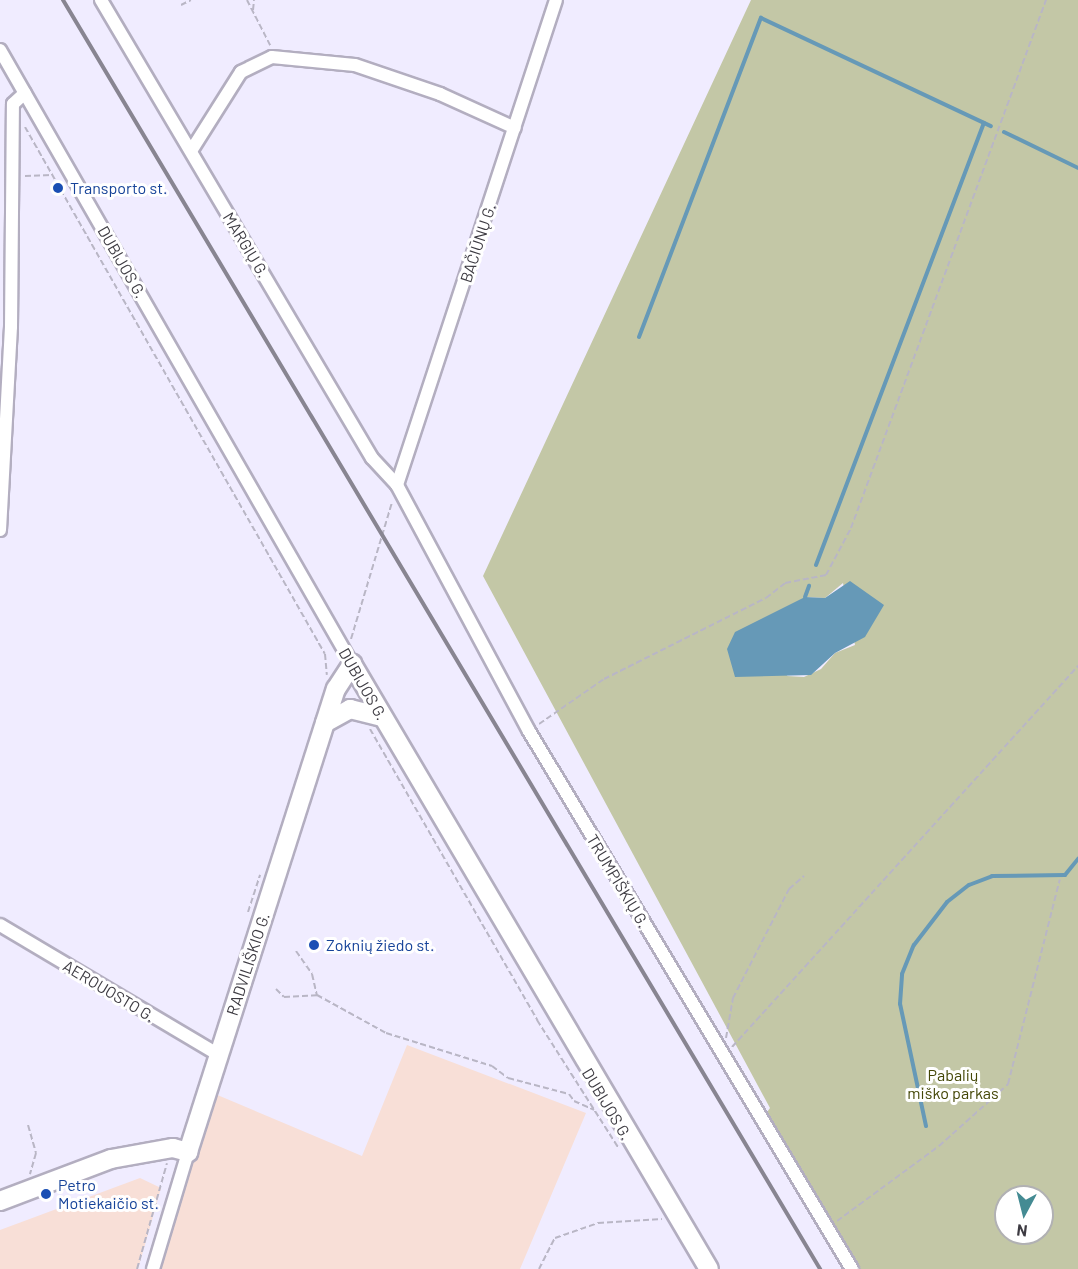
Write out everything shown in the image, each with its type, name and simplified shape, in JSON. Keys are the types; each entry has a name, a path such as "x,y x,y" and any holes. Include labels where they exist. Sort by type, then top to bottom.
{"main road":[{"name":"RADVILIŠKIO G.","path":"180,1150 219,1055 336,688 352,664"},
{"name":"DUBIJOS G.","path":"352,664 709,1269"},
{"path":"325,723 358,708 382,717"},
{"path":"0,1201 27,1187 111,1160 180,1150"}],"street":[{"name":"MARGIŲ G.","path":"101,0 372,458 397,484"},
{"name":"BAČIŪNŲ G.","path":"397,484 516,128 556,0"},
{"path":"0,50 25,93 12,104 13,176 0,530"},
{"path":"191,151 225,92 258,61 272,57 355,65 440,94 516,128"},
{"name":"DUBIJOS G.","path":"25,93 352,664"},
{"name":"TRUMPIŠKIŲ G.","path":"397,484 529,731 825,1230 852,1269"},
{"name":"AEROUOSTO G.","path":"0,925 219,1055"},
{"name":"RADVILIŠKIO G.","path":"153,1269 180,1150"}],"path":[{"path":"181,5 191,0"},
{"path":"247,0 269,37 272,57"},
{"path":"253,10 254,0"},
{"path":"529,731 604,679 766,598 785,583 826,575 851,528 1046,0"},
{"path":"24,124 325,654 326,680 336,688"},
{"path":"13,176 52,175"},
{"path":"325,654 354,636 397,484"},
{"path":"723,1057 1078,666"},
{"path":"358,708 594,1110 623,1154"},
{"path":"723,1057 733,998 789,889 804,876"},
{"path":"825,1230 939,1146 1008,1084 1037,978 1060,879"},
{"path":"296,951 312,974 317,995"},
{"path":"276,989 284,997 317,995 386,1033 492,1066 508,1078 569,1094 594,1110"},
{"path":"27,1187 36,1153 28,1125"},
{"path":"137,1269 180,1150"},
{"path":"657,1210 669,1229"},
{"path":"539,1269 555,1238 598,1222 663,1219"}],"shaded area":[{"path":"407,1045 586,1113 520,1269 153,1269 208,1091 362,1156"},
{"path":"140,1178 161,1188 138,1269 0,1269 0,1230"}],"green space":[{"name":"Pabalių miško parkas","path":"751,0 1078,0 1078,1269 852,1269 760,1122 770,1108 483,576","holes":["843,583 855,645 835,653 821,669 804,677 787,676 805,597 825,598"]}],"water":[{"path":"850,581 884,605 865,637 835,653 811,675 735,677 727,649 735,632 805,597 825,598"}],"waterway":[{"path":"639,337 761,18 991,126"},
{"path":"816,565 984,123"},
{"path":"1004,132 1078,168"},
{"path":"805,597 809,586"},
{"path":"926,1126 900,1004 902,974 914,945 947,902 969,885 992,876 1065,875 1078,859"}],"railway":[{"path":"63,0 820,1269"}],"place":[{"name":"Transporto st.","path":"58,188"},
{"name":"Zoknių žiedo st.","path":"314,945"},
{"name":"Petro Motiekaičio st.","path":"46,1194"}]}
